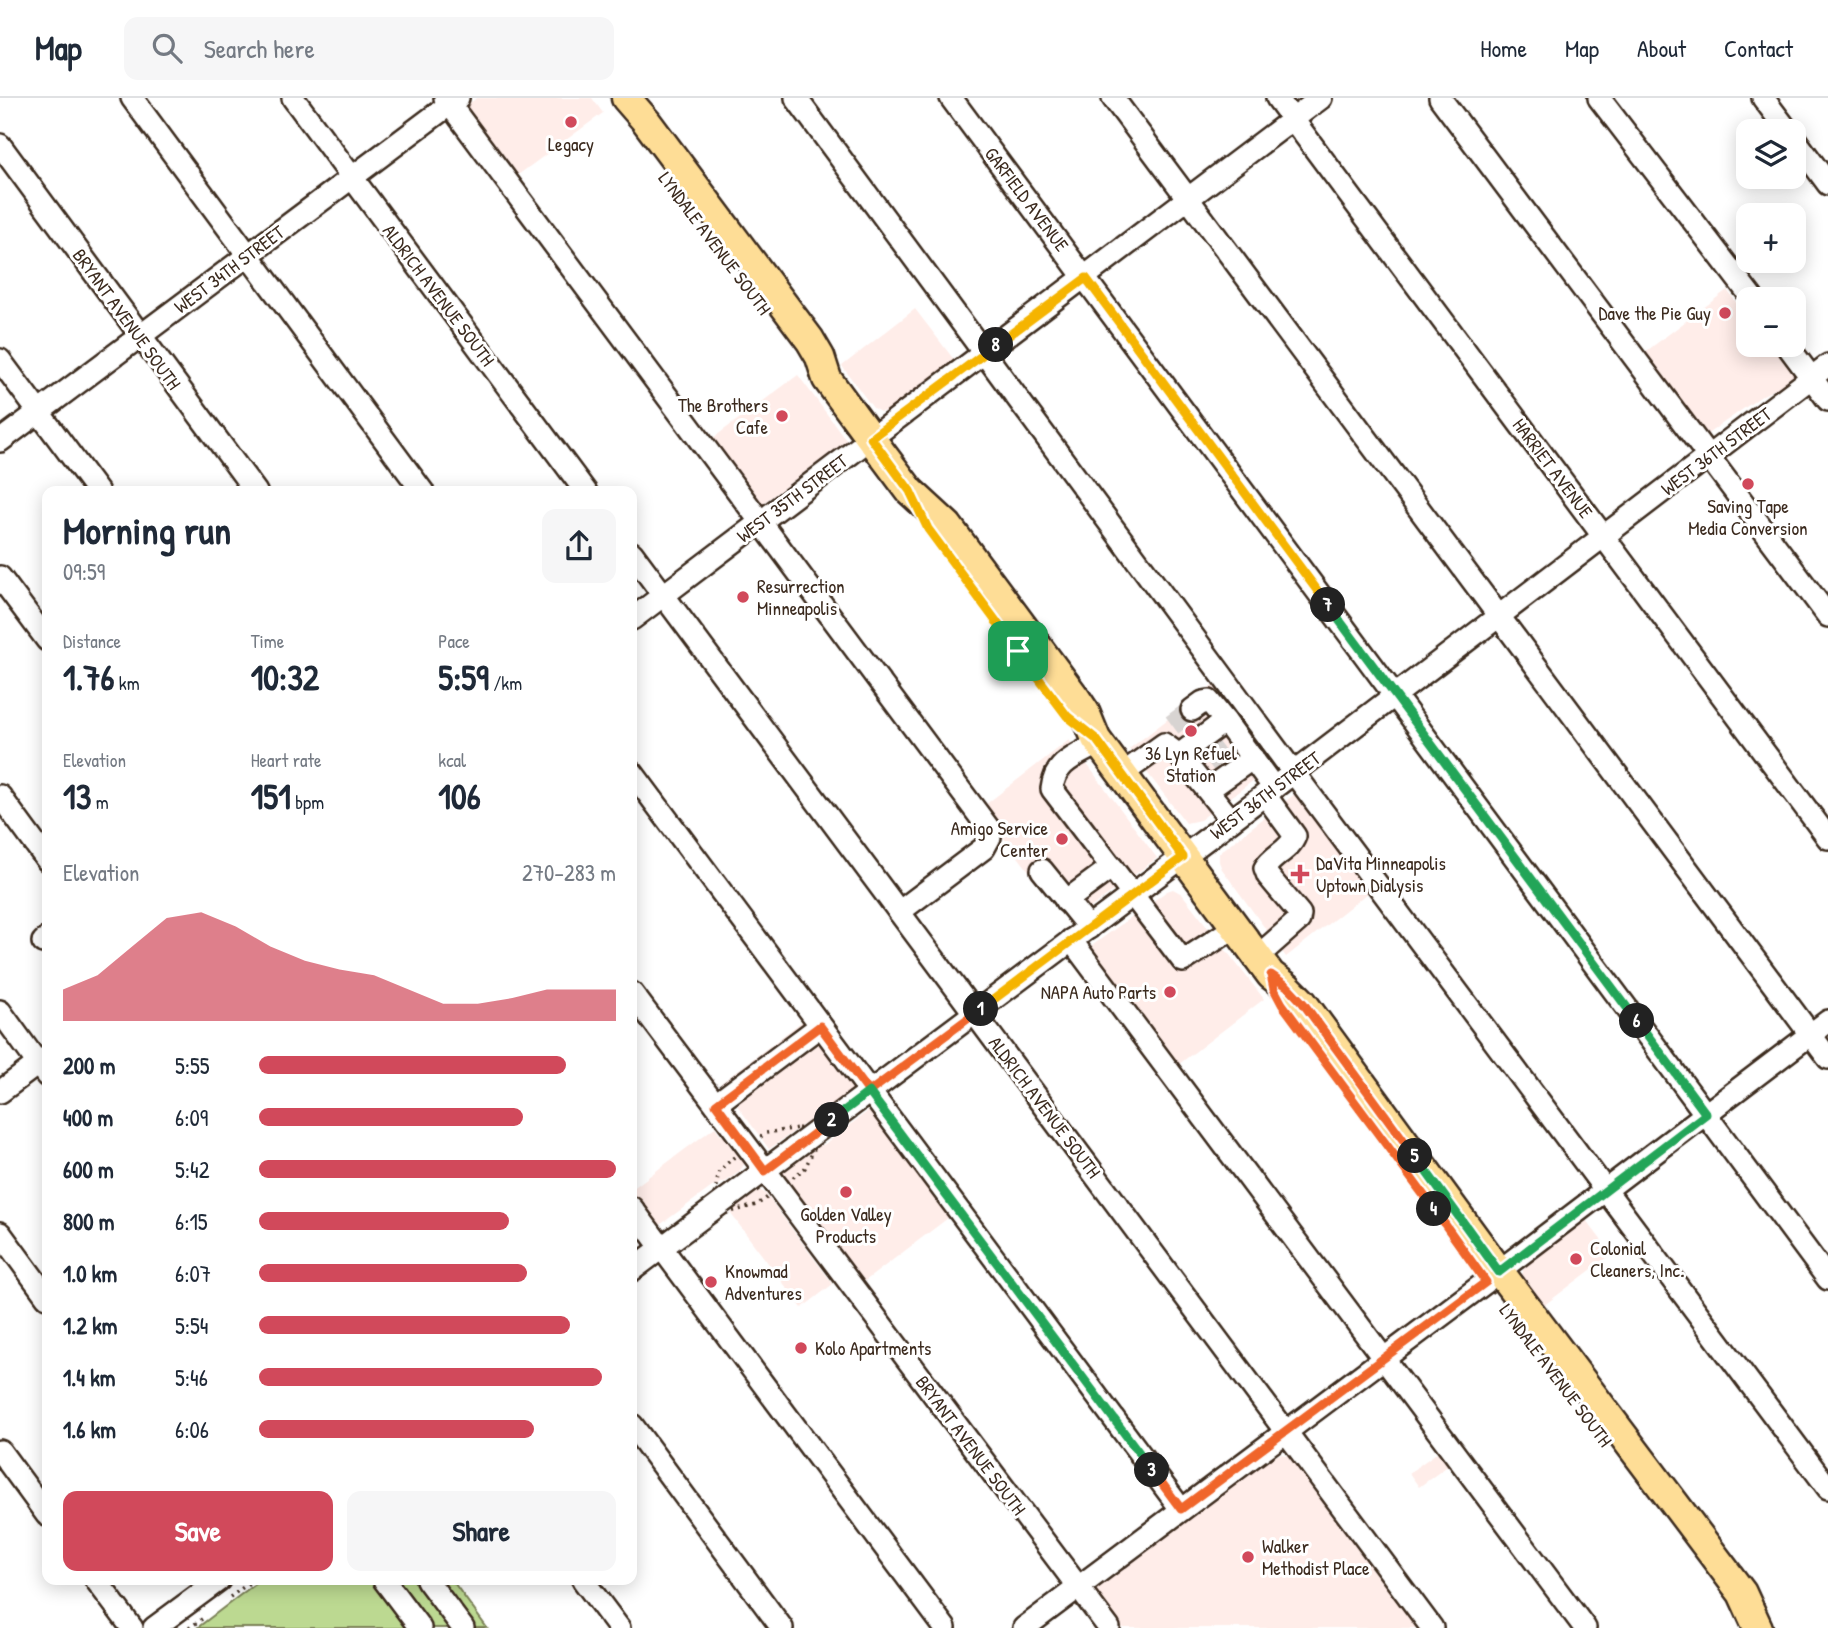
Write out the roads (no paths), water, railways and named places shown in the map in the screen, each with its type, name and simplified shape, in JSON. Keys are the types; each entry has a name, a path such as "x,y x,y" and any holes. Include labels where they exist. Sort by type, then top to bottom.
{"main road":[{"name":"LYNDALE AVENUE SOUTH","path":"612,98 632,130 796,351 808,365 827,379 910,491 928,529 1060,708 1097,741 1264,966 1303,1003 1492,1277 1727,1603 1737,1614 1758,1628"},
{"name":"LYNDALE AVENUE SOUTH","path":"626,98 810,340 820,357 827,379"}],"street":[{"path":"132,98 419,486"},
{"name":"ALDRICH AVENUE SOUTH","path":"293,98 582,486"},
{"path":"796,98 1828,1488"},
{"name":"GARFIELD AVENUE","path":"951,98 1828,1279"},
{"path":"1113,98 1828,1058"},
{"name":"HARRIET AVENUE","path":"1277,98 1828,838"},
{"name":"WEST 35TH STREET","path":"637,615 1321,98"},
{"path":"1440,98 1828,616"},
{"path":"1599,98 1744,287"},
{"path":"1763,98 1779,119"},
{"path":"451,100 990,830 985,848 899,912"},
{"name":"WEST 34TH STREET","path":"0,441 451,100"},
{"name":"BRYANT AVENUE SOUTH","path":"0,145 252,486"},
{"path":"1806,154 1828,184"},
{"path":"1802,357 1820,371 1828,400"},
{"path":"0,360 94,486"},
{"name":"WEST 36TH STREET","path":"637,1266 1183,857 1820,371"},
{"name":"ALDRICH AVENUE SOUTH","path":"637,560 1432,1628"},
{"path":"0,577 42,633"},
{"path":"1192,710 1209,701 1218,748 1208,790"},
{"path":"1097,741 1063,764 1054,775 1052,789 1183,961 1235,926"},
{"path":"1171,741 1218,748"},
{"path":"1122,774 1171,741 1218,748 1253,758 1295,836 1293,842 1270,860 1265,868 1268,876 1300,914 1299,920 1264,966"},
{"path":"1208,790 1253,758"},
{"path":"637,779 1181,1509"},
{"path":"1208,790 1231,820"},
{"path":"0,796 42,853"},
{"path":"1066,901 1112,867"},
{"path":"1042,870 1066,901 1080,934 1383,1359 1585,1628"},
{"name":"BRYANT AVENUE SOUTH","path":"637,1000 1109,1628"},
{"path":"0,1011 42,1063"},
{"path":"1024,1628 1828,1021"},
{"path":"716,1104 820,1026"},
{"path":"0,1092 42,1066"},
{"path":"637,1214 945,1628"},
{"path":"0,1233 42,1290"},
{"path":"637,1432 782,1628"},
{"path":"0,1451 42,1508"},
{"path":"100,1585 132,1628"},
{"path":"154,1628 212,1585"},
{"path":"388,1585 420,1628"},
{"path":"430,1585 463,1628"},
{"path":"587,1585 619,1628"}],"tunnel":[{"path":"1172,725 1192,710"},
{"path":"1207,762 1224,749"}],"place":[{"name":"Legacy","path":"571,122"},
{"name":"Dave the Pie Guy","path":"1725,313"},
{"name":"The Brothers Cafe","path":"782,416"},
{"name":"Saving Tape Media Conversion","path":"1748,484"},
{"name":"Resurrection Minneapolis","path":"743,597"},
{"name":"36 Lyn Refuel Station","path":"1191,731"},
{"name":"Amigo Service Center","path":"1062,839"},
{"name":"DaVita Minneapolis Uptown Dialysis","path":"1300,874"},
{"name":"NAPA Auto Parts","path":"1170,992"},
{"name":"Golden Valley Products","path":"846,1192"},
{"name":"Colonial Cleaners, Inc.","path":"1576,1259"},
{"name":"Knowmad Adventures","path":"711,1282"},
{"name":"Kolo Apartments","path":"801,1348"},
{"name":"Walker Methodist Place","path":"1248,1557"}]}
